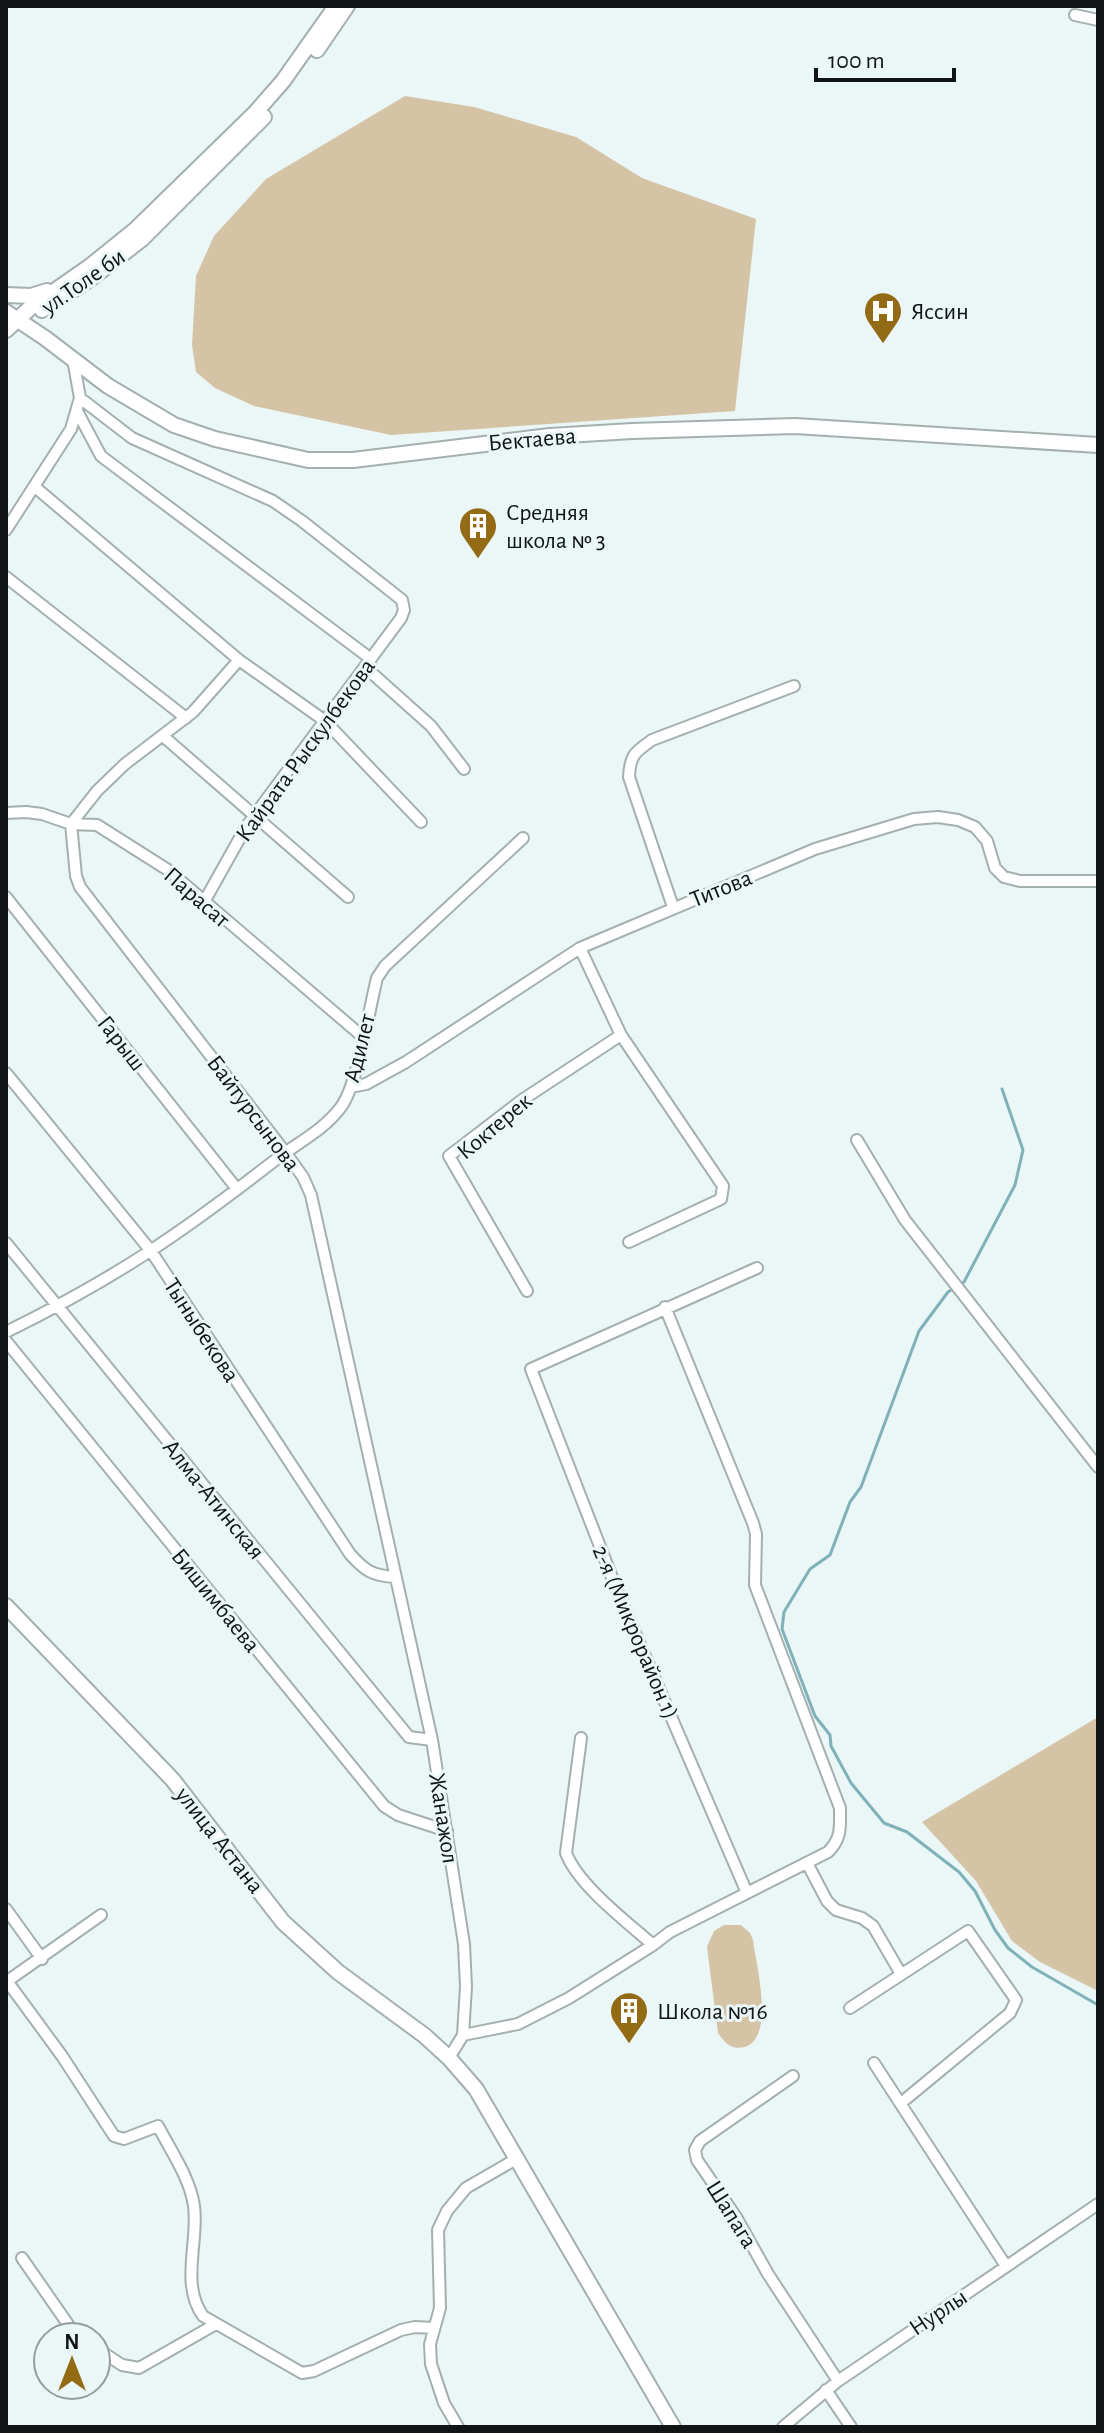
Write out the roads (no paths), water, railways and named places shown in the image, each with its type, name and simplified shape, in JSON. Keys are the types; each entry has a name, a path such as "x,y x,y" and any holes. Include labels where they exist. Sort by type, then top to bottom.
{"main road":[{"name":"ул.Толе би","path":"9,321 135,230 255,113 283,81 336,6"},
{"name":"ул.Толе би","path":"9,321 35,315 93,277 142,239 261,121 290,87 347,6"},
{"path":"6,295 31,296 58,288"},
{"path":"45,338 46,308"},
{"name":"Бектаева","path":"9,321 45,338 108,386 174,425 215,439 308,460 353,460 564,435 795,426 1098,445"},
{"name":"улица Астана","path":"6,1606 172,1779 283,1922 338,1972 425,2036 476,2089 673,2427"},
{"name":"улица Астана","path":"449,2058 626,2358 656,2399"}],"street":[{"path":"1075,15 1098,20"},
{"path":"8,524 71,429 80,398 73,359"},
{"name":"Кайрата Рыскулбекова","path":"80,398 132,438 273,501 402,600 404,610 401,618 255,815 204,902"},
{"path":"77,411 101,456 368,663 431,726 464,769"},
{"path":"35,487 239,660 325,721 421,822"},
{"path":"6,577 186,718"},
{"path":"71,824 97,791 125,764 186,718 239,660"},
{"path":"673,907 629,777 630,761 636,751 652,740 794,686"},
{"path":"163,736 348,897"},
{"name":"Парасат","path":"6,813 42,814 71,824 97,825 168,870 363,1037"},
{"name":"Титова","path":"351,1087 366,1084 406,1062 580,948 815,849 914,819 931,816 958,820 975,827 987,841 995,868 1004,877 1020,881 1098,881"},
{"name":"Байтурсынова","path":"71,824 76,876 80,887 285,1152 303,1177 311,1195 396,1577"},
{"name":"Адилет","path":"6,1332 57,1307 151,1251 328,1122 342,1106 351,1087 377,978 385,966 523,838"},
{"name":"Гарыш","path":"6,897 237,1189"},
{"path":"580,948 621,1035 723,1186 721,1199 629,1242"},
{"name":"Коктерек","path":"527,1291 449,1156 522,1100 621,1035"},
{"name":"Тыныбекова","path":"6,1073 151,1251 350,1554 364,1569 381,1577 396,1577"},
{"path":"857,1140 905,1220 1098,1467"},
{"name":"Алма-Атинская","path":"6,1243 409,1737 432,1740"},
{"path":"463,2035 518,2024 569,1998 670,1932 828,1852 837,1843 840,1808 755,1585 756,1534 753,1523 665,1307 757,1268"},
{"name":"2-я (Микрорайон 1)","path":"665,1307 531,1369 620,1598 747,1893"},
{"name":"Бишимбаева","path":"6,1341 384,1806 398,1815 447,1831"},
{"name":"Жанажол","path":"396,1577 432,1740 464,1944 466,1987 463,2035 449,2058"},
{"path":"581,1738 566,1853 570,1864 583,1880 653,1945"},
{"path":"807,1863 827,1901 836,1910 862,1918 873,1926 901,1974"},
{"path":"6,1909 42,1959"},
{"path":"101,1915 6,1982 62,2056 114,2136 124,2139 158,2126 190,2189 195,2208 191,2261 196,2306 203,2316 302,2373 314,2371 401,2330 434,2328"},
{"path":"850,2008 968,1931 1016,2000 1010,2013 901,2103"},
{"path":"874,2063 1006,2266"},
{"name":"Шапага","path":"793,2076 700,2141 695,2150 697,2160 838,2381"},
{"path":"458,2427 444,2403 431,2364 430,2344 440,2308 438,2230 447,2211 466,2188 511,2162"},
{"name":"Нурлы","path":"783,2427 838,2381 1098,2204"},
{"path":"22,2258 66,2321"},
{"path":"112,2358 122,2365 139,2368 216,2324"},
{"path":"826,2390 851,2427"}],"waterway":[{"path":"1002,1089 1023,1150 1015,1185 964,1282 948,1292 919,1331 861,1487 850,1502 830,1555 810,1569 784,1612 782,1629 815,1716 830,1735 831,1746 851,1783 884,1823 907,1832 959,1872 975,1891 1008,1948 1032,1967 1098,2005"}],"place":[{"name":"Яссин","path":"883,345"},
{"name":"Средняя школа № 3","path":"478,560"},
{"name":"Школа №16","path":"629,2045"}]}
